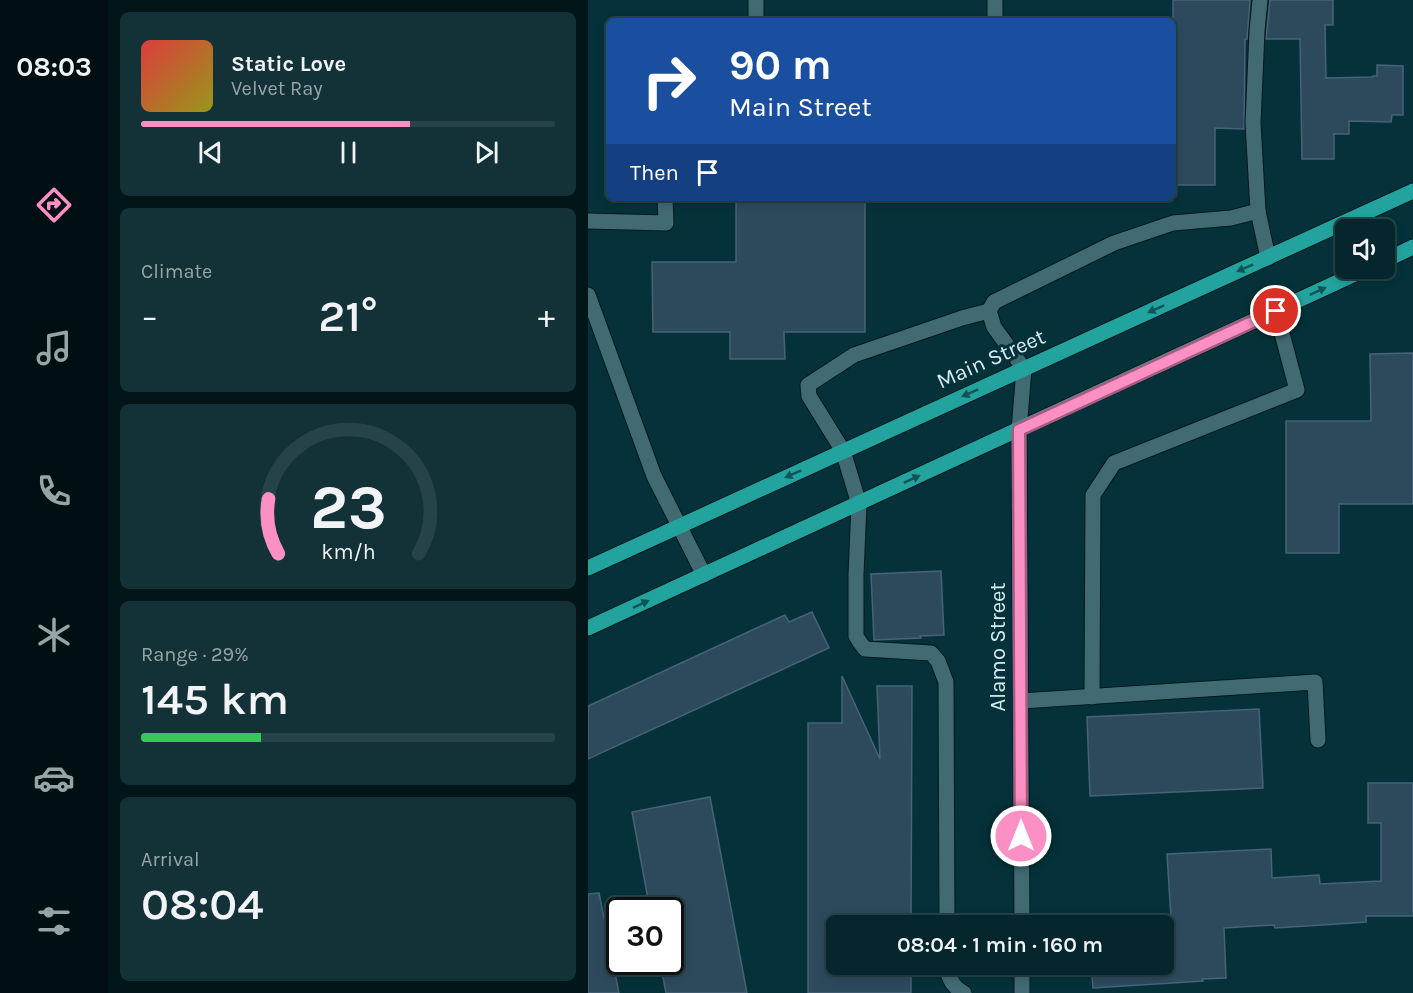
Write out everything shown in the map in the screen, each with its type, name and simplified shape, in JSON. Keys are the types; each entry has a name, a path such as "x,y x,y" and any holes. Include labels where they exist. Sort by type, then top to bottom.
{"main road":[{"name":"Main Street","path":"588,568 1413,191"},
{"path":"1395,256 1413,248"},
{"path":"588,628 1344,279"}],"street":[{"path":"756,0 756,18"},
{"path":"995,0 995,18"},
{"path":"1260,0 1253,123 1258,212 1268,258"},
{"path":"588,221 666,223 665,201"},
{"path":"1024,369 994,327 989,311 994,302 1114,243 1173,223 1231,218 1258,212"},
{"path":"588,295 654,476 704,575"},
{"path":"947,915 946,682 938,661 931,653 865,649 856,636 859,504 843,451 809,396 808,385 854,356 962,318 989,311"},
{"path":"1092,697 1093,495 1114,463 1297,390 1276,311"},
{"name":"Alamo Street","path":"1022,915 1019,430 1024,369"},
{"path":"1021,701 1314,682 1318,740"},
{"path":"948,975 958,990 964,993"},
{"path":"1022,975 1022,993"}],"building":[{"path":"1173,0 1250,0 1247,39 1245,40 1244,129 1215,128 1215,185 1176,185 1176,18 1173,18"},
{"path":"1270,0 1333,0 1333,25 1325,25 1326,78 1373,77 1377,76 1377,65 1403,66 1403,115 1392,115 1391,122 1349,121 1349,134 1334,134 1334,159 1302,159 1300,39 1266,39"},
{"path":"736,201 865,201 865,332 784,332 785,359 730,359 730,332 653,332 652,262 736,262"},
{"path":"1413,353 1413,504 1339,504 1339,553 1286,553 1286,421 1371,421 1370,354"},
{"path":"941,571 944,635 874,640 871,574"},
{"path":"812,612 829,648 588,759 588,706 785,615 789,622"},
{"path":"842,676 880,759 877,686 912,686 911,915 826,915 826,975 911,975 911,993 808,993 808,723 842,723"},
{"path":"1259,709 1263,788 1090,796 1087,717"},
{"path":"1368,783 1413,783 1413,916 1366,916 1366,922 1275,928 1274,925 1224,928 1226,978 1093,988 1092,975 1174,975 1174,915 1171,915 1167,854 1271,849 1272,878 1319,875 1320,884 1381,881 1381,823 1368,823"},
{"path":"710,797 747,993 666,993 663,975 684,975 684,897 648,897 632,812"},
{"path":"599,893 606,928 606,975 615,975 619,993 588,993 588,894"}],"route":[{"path":"1021,836 1019,430 1276,311"}]}
